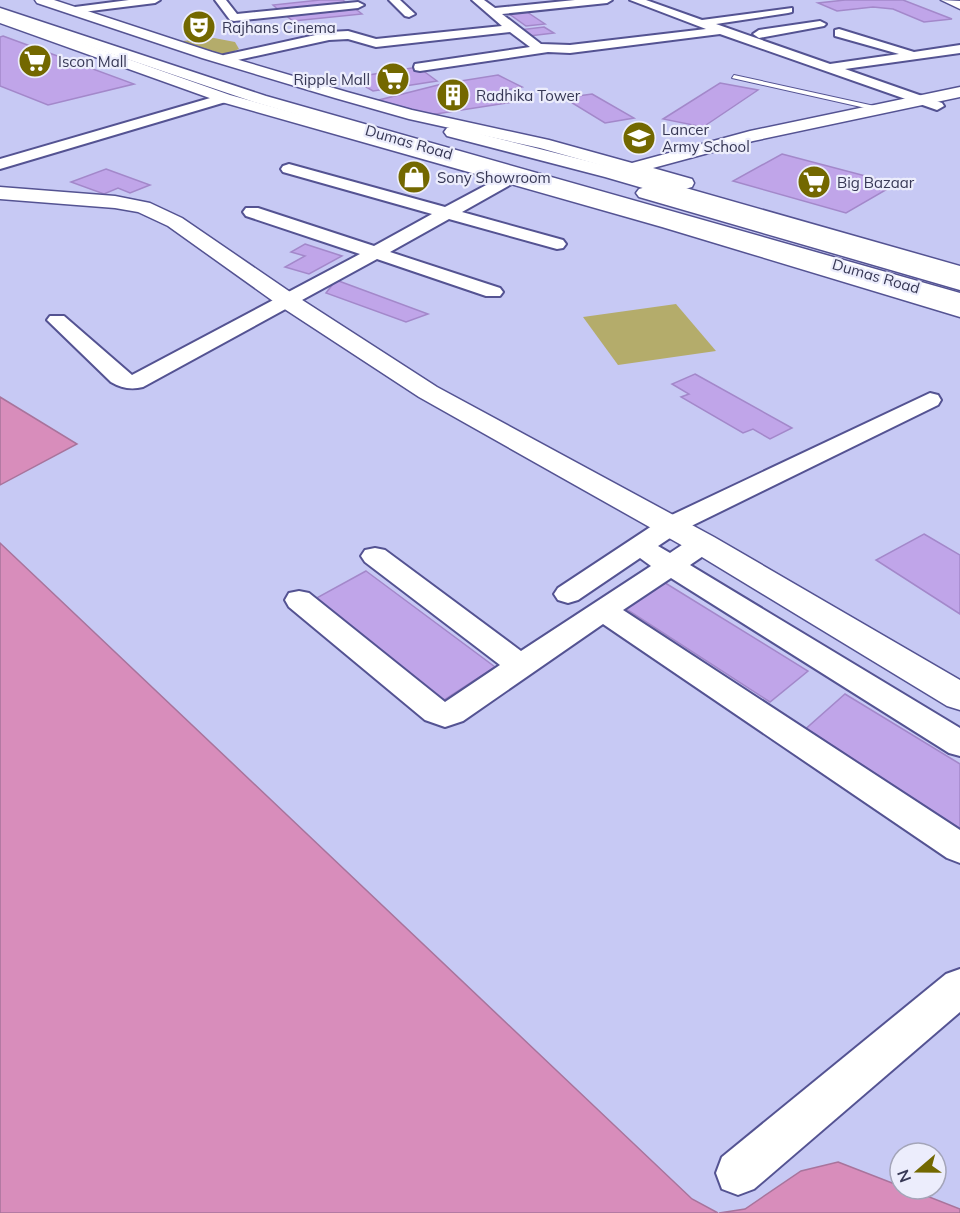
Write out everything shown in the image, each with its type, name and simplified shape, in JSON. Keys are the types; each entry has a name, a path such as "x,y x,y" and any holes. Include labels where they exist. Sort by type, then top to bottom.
{"main road":[{"name":"Dumas Road","path":"15,0 287,88 612,173 960,273"},
{"path":"41,0 207,55 409,114 543,144 634,168 960,261"},
{"path":"947,0 960,5"},
{"path":"0,3 287,95 737,218 960,283"},
{"path":"0,3 269,95 960,292"},
{"name":"Dumas Road","path":"0,12 260,99 960,300"},
{"path":"0,18 224,98 680,226 960,310"},
{"path":"663,176 773,140 929,103 960,92"},
{"path":"634,168 741,138 879,109 960,101"},
{"path":"0,193 116,202 143,207 175,222 288,301 429,392 708,547 960,697"}],"street":[{"path":"75,10 155,0"},
{"path":"268,2 270,4 311,0"},
{"path":"394,0 409,14"},
{"path":"477,0 538,48 545,49 570,49 698,28 788,10"},
{"path":"492,12 550,3 572,4 607,0"},
{"path":"635,0 698,28 718,44 673,49"},
{"path":"227,4 234,18 359,6"},
{"path":"572,4 590,13"},
{"path":"268,15 280,26"},
{"path":"224,59 249,56 302,41 340,35 502,20"},
{"path":"740,37 820,24"},
{"path":"354,35 376,43 514,28"},
{"path":"698,28 722,31 929,103"},
{"path":"839,33 950,63"},
{"path":"420,67 545,49"},
{"path":"831,68 960,49"},
{"path":"0,164 224,98"},
{"path":"289,169 450,212 557,244"},
{"path":"57,320 119,377 135,382 512,178"},
{"path":"252,212 493,292"},
{"path":"568,594 670,526 930,400"},
{"path":"639,546 960,744"},
{"path":"299,600 436,712 445,715 452,713 603,610 676,569 708,547"},
{"path":"375,556 521,666"},
{"path":"603,610 960,848"},
{"path":"738,1173 960,987"}],"lane":[{"path":"734,77 879,109"}],"shaded area":[{"path":"214,38 235,42 239,49 223,56 182,41"},
{"path":"676,304 716,351 618,365 583,317"},
{"path":"0,397 77,444 0,485"},
{"path":"0,543 692,1199 718,1213 0,1213"},
{"path":"838,1162 888,1181 888,1201 940,1201 960,1209 960,1213 719,1213 745,1209 801,1171"}],"building":[{"path":"343,0 348,5 281,12 273,5"},
{"path":"845,0 903,0 952,19 924,22 893,9 873,7 837,11 818,3"},
{"path":"353,7 362,14 293,21 284,14"},
{"path":"527,12 545,24 526,26 508,13"},
{"path":"544,27 554,33 529,36 519,30"},
{"name":"Iscon Mall","path":"3,36 134,84 48,105 0,86 0,37"},
{"name":"Ripple Mall","path":"418,67 437,81 373,91 350,78"},
{"name":"Radhika Tower","path":"498,75 522,87 501,91 520,101 423,116 379,100 442,84"},
{"path":"720,83 758,90 703,127 663,119"},
{"path":"592,94 634,118 605,123 564,98"},
{"name":"Big Bazaar","path":"782,154 896,184 846,213 733,181"},
{"path":"106,169 150,185 130,193 118,188 104,194 71,182"},
{"path":"305,244 342,256 309,274 285,267 305,256 291,252"},
{"path":"336,280 428,314 406,322 326,293"},
{"path":"695,374 792,428 770,439 753,429 743,433 681,397 689,394 672,384"},
{"path":"924,534 960,555 960,614 876,560"},
{"path":"366,571 495,667 438,704 311,601"},
{"path":"662,581 808,671 770,702 623,607"},
{"path":"845,694 960,764 960,837 801,733"}],"place":[{"name":"Rajhans Cinema","path":"199,27"},
{"name":"Iscon Mall","path":"35,61"},
{"name":"Ripple Mall","path":"393,79"},
{"name":"Radhika Tower","path":"453,95"},
{"name":"Lancer Army School","path":"639,138"},
{"name":"Sony Showroom","path":"414,177"},
{"name":"Big Bazaar","path":"814,182"}]}
